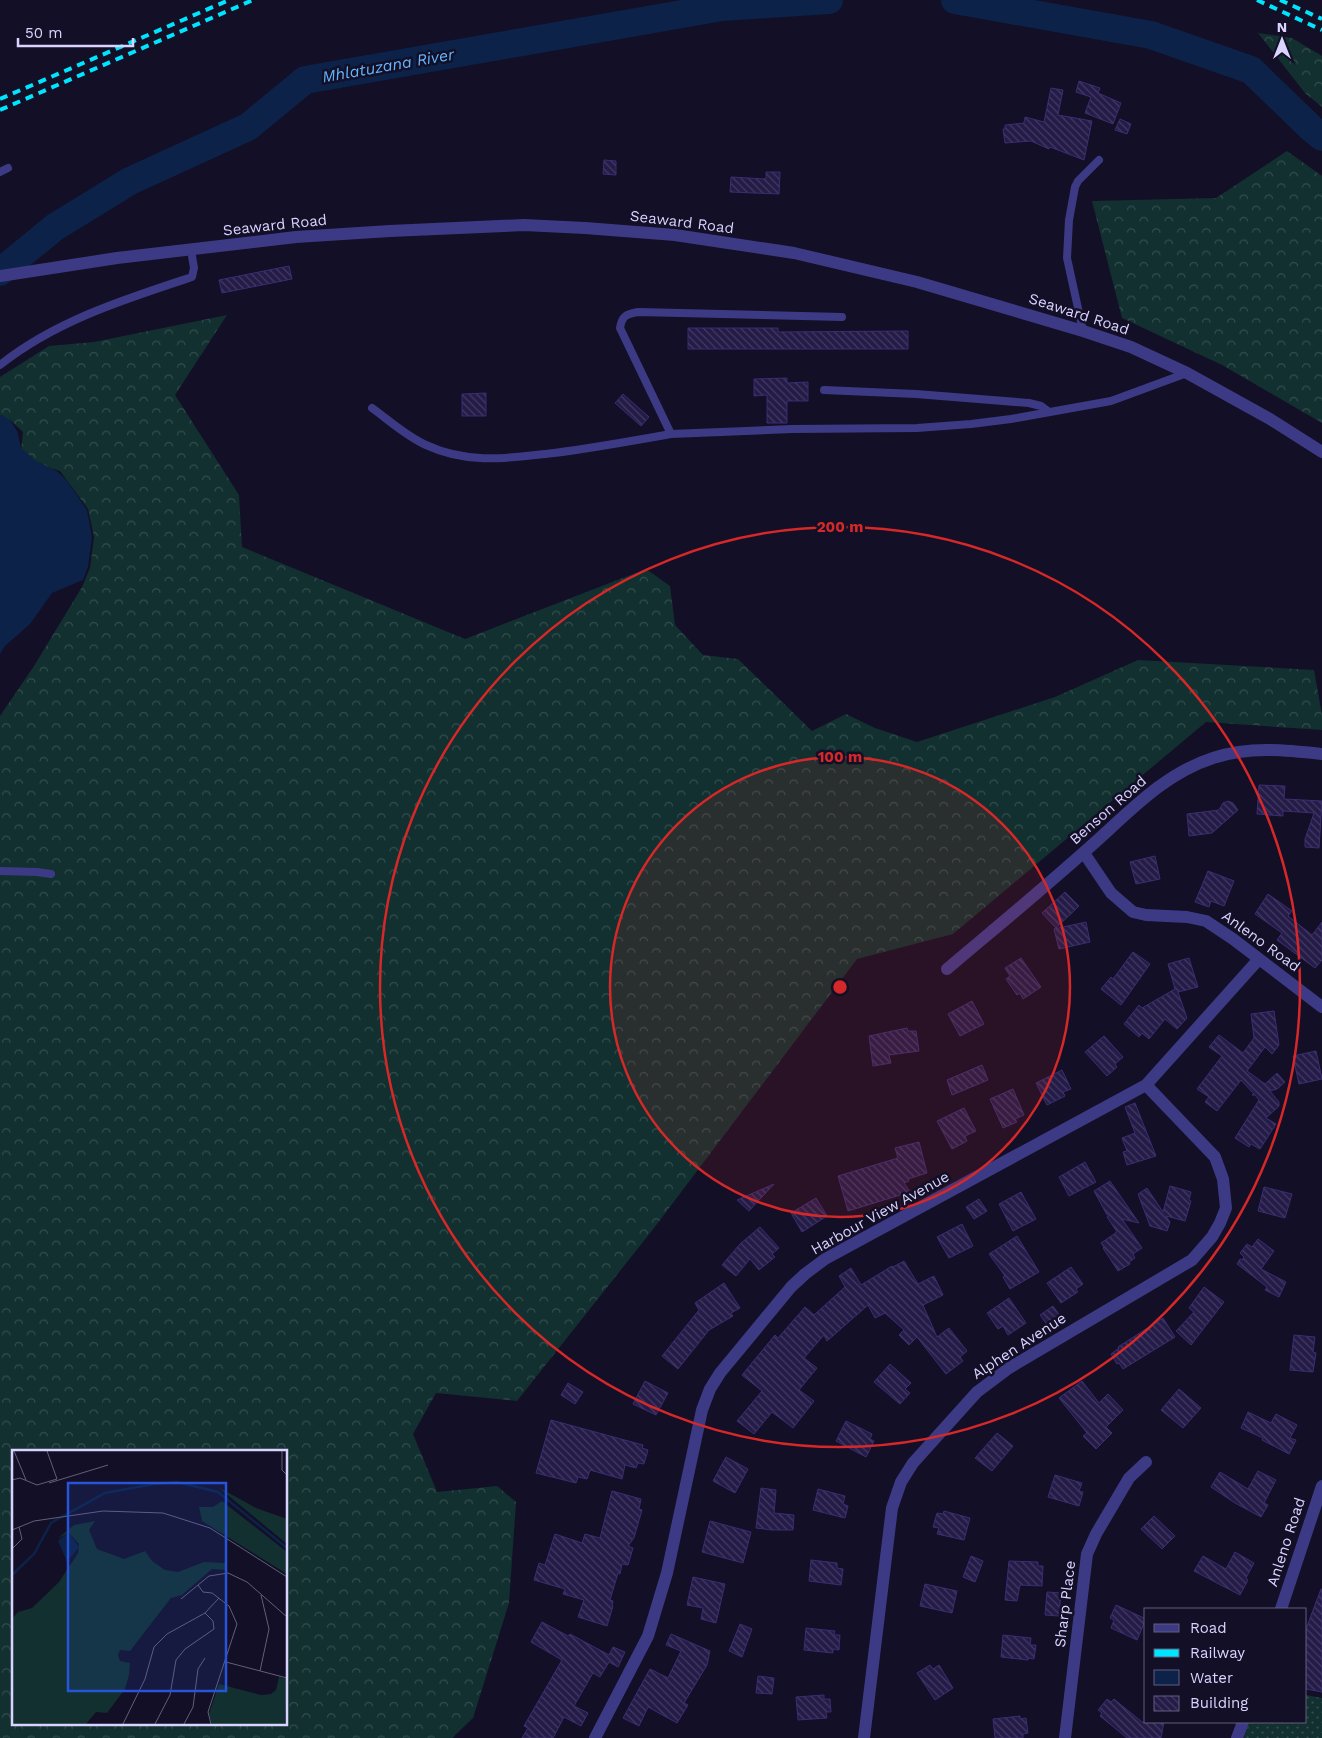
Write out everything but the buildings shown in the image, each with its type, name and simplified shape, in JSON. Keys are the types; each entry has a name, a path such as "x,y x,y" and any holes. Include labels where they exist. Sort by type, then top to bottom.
{"street":[{"name":"Seaward Road","path":"0,276 117,258 296,237 524,225 675,235 804,256 917,282 1083,331 1131,348 1187,373 1270,419 1322,452"},
{"name":"Benson Road","path":"947,969 1084,853 1146,795 1178,773 1213,758 1253,750 1288,750 1322,754"},
{"name":"Anleno Road","path":"1084,853 1110,893 1133,912 1146,915 1187,917 1206,922 1233,939 1322,1007"},
{"name":"Harbour View Avenue","path":"594,1738 648,1636 667,1573 702,1410 710,1389 720,1373 792,1287 805,1274 826,1259 1146,1086 1258,959"},
{"name":"Alphen Avenue","path":"864,1738 892,1508 901,1482 913,1463 977,1392 1009,1368 1192,1260 1212,1237 1220,1223 1226,1208 1225,1191 1215,1157 1146,1086"},
{"name":"Sharp Place","path":"1065,1738 1087,1554 1096,1534 1129,1478 1146,1462"},
{"name":"Anleno Road","path":"1281,1608 1320,1500 1322,1486"},
{"path":"1237,1738 1243,1723"}],"lane":[{"path":"1083,331 1068,258 1069,220 1075,186 1099,160"},
{"path":"0,172 8,168"},
{"path":"0,365 26,346 90,314 192,277 194,268 191,250"},
{"path":"671,434 620,328 621,320 627,314 638,312 842,317"},
{"path":"372,408 410,436 426,445 464,457 498,459 577,450 671,434 972,424 1111,401 1187,373"},
{"path":"824,390 916,394 1029,403 1041,406 1049,412"},
{"path":"0,871 51,874"}],"green space":[{"path":"1258,33 1292,38 1322,56 1322,107 1305,93"},
{"path":"1287,151 1322,176 1322,423 1222,365 1122,318 1092,201 1216,198"},
{"path":"227,315 175,395 239,495 242,547 465,639 646,569 670,586 675,625 703,655 738,659 812,731 846,714 875,728 917,742 1055,697 1138,660 1314,670 1322,715 1322,730 1206,722 953,934 857,959 654,1228 517,1401 436,1393 413,1434 437,1492 497,1486 516,1502 509,1603 473,1718 452,1738 0,1738 0,716 34,666 82,587 90,568 94,537 88,509 60,471 33,463 21,451 23,432 10,420 0,419 0,377 49,346 94,342"},
{"path":"1307,1695 1322,1698 1322,1738 1244,1738 1249,1723 1307,1723"}],"water":[{"path":"0,414 10,420 17,431 21,448 35,460 58,472 67,481 87,510 92,537 88,567 83,580 52,593 30,624 5,646 0,654"}],"waterway":[{"name":"Mhlatuzana River","path":"0,272 55,227 130,181 248,127 305,80 722,7 829,0"},
{"name":"Mhlatuzana River","path":"955,0 1151,35 1251,70 1322,137"}],"railway":[{"path":"0,99 229,0"},
{"path":"0,110 253,0"},
{"path":"1257,0 1322,30"},
{"path":"1280,0 1322,19"}]}
